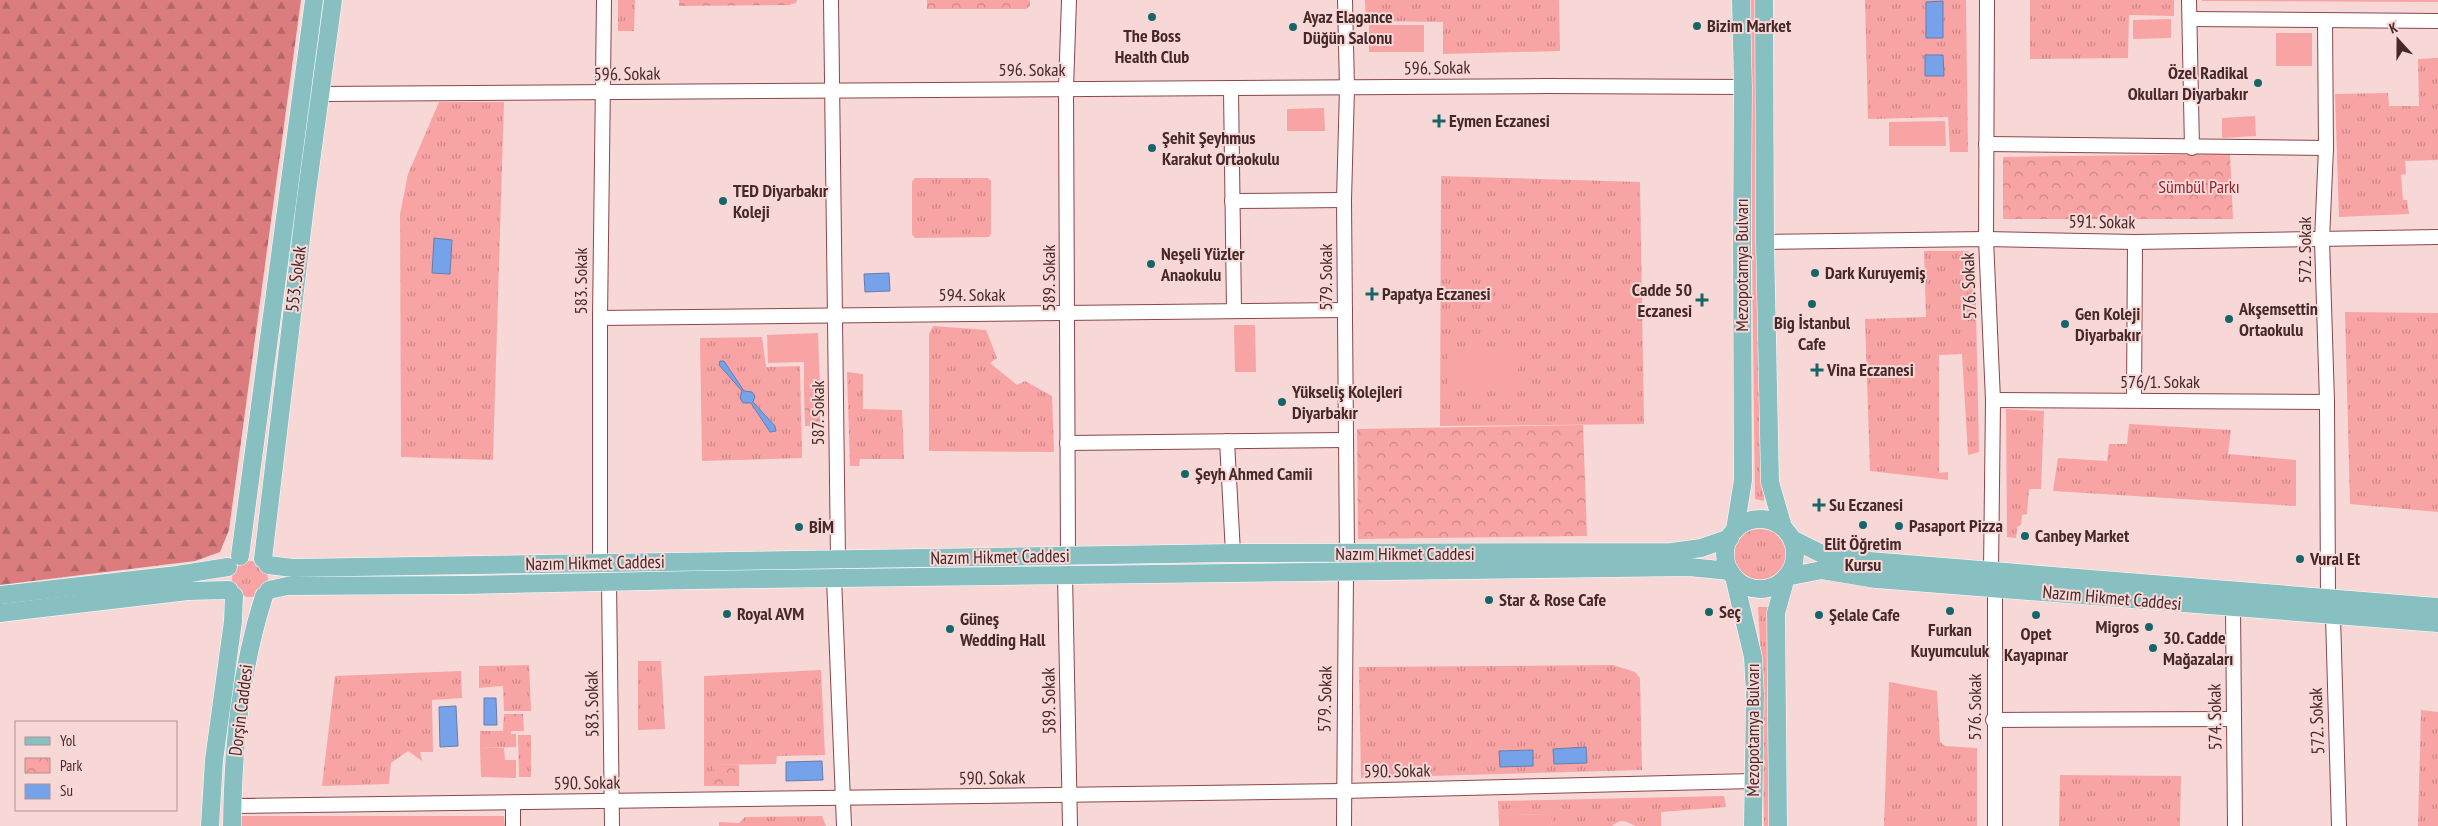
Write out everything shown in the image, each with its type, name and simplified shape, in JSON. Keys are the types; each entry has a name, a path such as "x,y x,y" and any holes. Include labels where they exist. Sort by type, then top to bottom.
{"main road":[{"path":"231,593 226,583 234,562 314,0"},
{"name":"553. Sokak","path":"266,562 305,206 334,0"},
{"name":"Mezopotamya Bulvarı","path":"1733,534 1743,480 1743,87 1741,0"},
{"name":"Mezopotamya Bulvarı","path":"1764,0 1765,242 1770,482 1787,533"},
{"path":"1778,826 1776,613 1786,577 1795,559 1787,533 1771,521 1758,520 1746,523 1733,534 1726,551 1732,574 1744,585 1760,589 1775,586 1786,577"},
{"name":"Nazım Hikmet Caddesi","path":"1787,533 1824,555 1991,571 2438,607"},
{"name":"Nazım Hikmet Caddesi","path":"266,562 293,568 1232,553 1672,552 1701,548 1733,534"},
{"path":"0,595 177,576 234,562 248,554 266,562 272,578 266,593 249,602 231,593 188,591 0,613"},
{"name":"Nazım Hikmet Caddesi","path":"266,593 287,586 466,585 834,578 1689,567 1732,574"},
{"name":"Nazım Hikmet Caddesi","path":"1786,577 1822,570 1876,579 2438,623"},
{"name":"Mezopotamya Bulvarı","path":"1732,574 1753,657 1755,694 1753,826"},
{"name":"Dorşin Caddesi","path":"210,826 214,760 233,621 231,593"},
{"name":"Dorşin Caddesi","path":"232,826 236,740 246,666 266,593"}],"street":[{"name":"583. Sokak","path":"600,563 600,318 604,0"},
{"name":"587. Sokak","path":"831,0 834,90 838,560 834,578 844,826"},
{"name":"589. Sokak","path":"1068,556 1066,88 1069,0"},
{"name":"579. Sokak","path":"1346,0 1347,88 1344,200 1347,554"},
{"name":"576. Sokak","path":"1987,0 1986,239 1992,400 1991,571"},
{"path":"2189,0 2192,148"},
{"path":"2190,19 2438,21"},
{"name":"572. Sokak","path":"2324,21 2326,148 2322,240 2327,402 2328,597"},
{"name":"596. Sokak","path":"321,94 1066,88 1105,90 1231,90 1548,86 1743,87"},
{"path":"1231,90 1234,310"},
{"path":"1986,144 2192,148 2326,148"},
{"path":"1232,201 1344,200"},
{"name":"591. Sokak","path":"1765,242 1986,239 2135,242 2438,237"},
{"path":"2134,400 2135,242"},
{"name":"594. Sokak","path":"600,318 1345,310"},
{"name":"576/1. Sokak","path":"1992,400 2327,402"},
{"path":"1067,443 1345,440"},
{"path":"1227,441 1232,553"},
{"name":"579. Sokak","path":"1344,826 1346,572"},
{"name":"589. Sokak","path":"1066,575 1070,826"},
{"name":"583. Sokak","path":"609,581 612,826"},
{"name":"576. Sokak","path":"1995,588 1993,720 1995,826"},
{"name":"574. Sokak","path":"2233,608 2235,826"},
{"name":"572. Sokak","path":"2332,616 2339,826"},
{"path":"1993,720 2234,719"},
{"name":"590. Sokak","path":"232,806 1343,791 1753,781"},
{"path":"513,803 513,826"}],"green space":[{"path":"0,0 301,0 229,530 220,552 195,561 0,585"},
{"path":"618,0 635,0 634,31 618,31"},
{"path":"679,0 797,0 796,3 789,5 679,6"},
{"path":"927,0 1030,0 1030,6 1026,9 927,9"},
{"path":"1365,0 1559,0 1560,51 1443,54 1443,22 1366,21"},
{"path":"1749,0 1758,0 1761,449 1764,501 1755,499"},
{"path":"1865,0 1966,0 1968,152 1950,152 1948,117 1868,119"},
{"path":"2030,0 2174,0 2174,16 2129,15 2128,58 2030,59"},
{"path":"2438,0 2438,2 2202,1"},
{"path":"2171,19 2171,38 2133,39 2133,20"},
{"path":"1369,25 1424,25 1424,52 1369,52"},
{"path":"2276,33 2312,33 2312,66 2276,66"},
{"path":"2438,58 2438,160 2405,161 2406,174 2401,175 2403,200 2407,200 2409,214 2339,217 2335,94 2388,93 2389,106 2419,106 2418,59"},
{"path":"439,102 504,102 493,460 401,457 400,214 408,174"},
{"path":"1324,108 1325,131 1287,131 1287,109"},
{"path":"2255,116 2256,136 2222,138 2222,118"},
{"path":"1945,121 1946,146 1889,146 1889,122"},
{"name":"Sümbül Parkı","path":"2230,154 2233,219 2003,219 2003,157"},
{"path":"1441,176 1640,182 1644,424 1440,426"},
{"path":"915,178 988,178 991,181 991,234 989,237 915,238 912,234 912,182"},
{"path":"1924,251 1968,251 1975,260 1979,452 1968,455 1962,354 1939,355 1939,473 1948,472 1948,480 1870,471 1865,319 1926,317"},
{"path":"2345,312 2438,313 2438,512 2350,504"},
{"path":"1234,325 1255,325 1256,372 1235,372"},
{"path":"933,326 986,330 997,358 990,363 1017,385 1025,381 1052,396 1054,452 929,451 929,334"},
{"path":"818,333 820,391 804,392 804,362 768,363 767,335"},
{"path":"762,337 766,367 800,366 802,458 702,461 700,338"},
{"path":"1518,352 1518,386 1448,387 1448,353"},
{"path":"847,372 863,374 863,409 902,410 904,459 860,459 859,466 850,466"},
{"path":"820,391 820,426 805,426 804,392"},
{"path":"2006,409 2044,411 2041,489 2029,489 2027,514 2022,515 2021,525 2017,527 2016,538 2007,537"},
{"path":"2129,424 2231,430 2228,454 2296,460 2296,506 2053,491 2058,458 2107,461 2109,444 2127,444"},
{"path":"1583,425 1587,536 1358,539 1357,429"},
{"path":"1760,529 1770,531 1779,537 1785,546 1787,556 1785,566 1779,575 1770,581 1760,583 1750,581 1741,575 1735,566 1733,556 1735,546 1741,537 1750,531"},
{"path":"250,561 263,566 268,579 263,592 250,597 237,592 232,579 237,566"},
{"path":"1758,607 1769,607 1772,826 1764,826 1762,674"},
{"path":"638,661 661,661 665,729 638,730"},
{"path":"529,665 531,711 504,711 503,686 479,688 479,666"},
{"path":"1613,665 1635,672 1640,678 1642,770 1361,778 1359,667"},
{"path":"821,670 825,755 777,756 776,764 714,765 714,786 704,786 704,676"},
{"path":"461,671 462,698 432,700 433,752 420,752 422,761 408,751 391,763 389,784 322,786 335,676"},
{"path":"1889,682 1937,691 1940,742 1945,746 1977,748 1977,826 1884,826"},
{"path":"2421,710 2438,712 2438,826 2418,826"},
{"path":"504,714 511,714 511,734 516,734 516,747 480,748 480,731 503,731"},
{"path":"511,714 523,714 524,731 511,731"},
{"path":"518,735 531,735 531,777 519,777"},
{"path":"480,748 504,748 505,760 516,760 516,778 481,777"},
{"path":"714,765 739,765 739,786 714,786"},
{"path":"2060,775 2181,776 2180,826 2059,826"},
{"path":"1724,796 1726,807 1661,812 1661,826 1636,826 1621,821 1612,826 1552,826 1551,814 1512,815 1512,826 1499,826 1498,801"},
{"path":"1551,814 1552,826 1512,826 1512,815"},
{"path":"237,816 504,816 505,826 237,826"},
{"path":"822,816 826,826 719,826 719,822 739,823 745,817"}],"water":[{"path":"1943,1 1943,38 1926,38 1926,2"},
{"path":"1925,55 1943,55 1944,76 1925,76"},
{"path":"434,238 452,240 450,274 432,273"},
{"path":"889,273 890,291 865,292 864,274"},
{"path":"720,361 724,361 744,391 752,392 755,396 753,402 775,426 776,431 770,432 751,403 743,403 740,398 742,391 719,365"},
{"path":"484,698 496,698 497,725 484,725"},
{"path":"456,706 458,746 440,747 439,707"},
{"path":"1586,747 1587,763 1554,764 1553,749"},
{"path":"1533,750 1533,766 1500,767 1499,751"},
{"path":"822,761 823,780 786,781 786,762"}],"place":[{"name":"The Boss Health Club","path":"1152,17"},
{"name":"Bizim Market","path":"1697,26"},
{"name":"Ayaz Elagance Düğün Salonu","path":"1293,27"},
{"name":"Özel Radikal Okulları Diyarbakır","path":"2258,83"},
{"name":"Eymen Eczanesi","path":"1439,121"},
{"name":"Şehit Şeyhmus Karakut Ortaokulu","path":"1152,148"},
{"name":"TED Diyarbakır Koleji","path":"723,201"},
{"name":"Neşeli Yüzler Anaokulu","path":"1151,264"},
{"name":"Dark Kuruyemiş","path":"1815,273"},
{"name":"Papatya Eczanesi","path":"1372,294"},
{"name":"Cadde 50 Eczanesi","path":"1702,300"},
{"name":"Big İstanbul Cafe","path":"1812,304"},
{"name":"Akşemsettin Ortaokulu","path":"2229,319"},
{"name":"Gen Koleji Diyarbakır","path":"2065,324"},
{"name":"Vina Eczanesi","path":"1817,370"},
{"name":"Yükseliş Kolejleri Diyarbakır","path":"1282,402"},
{"name":"Şeyh Ahmed Camii","path":"1185,474"},
{"name":"Su Eczanesi","path":"1819,505"},
{"name":"Elit Öğretim Kursu","path":"1863,525"},
{"name":"Pasaport Pizza","path":"1899,526"},
{"name":"BİM","path":"799,527"},
{"name":"Canbey Market","path":"2025,536"},
{"name":"Vural Et","path":"2300,559"},
{"name":"Star & Rose Cafe","path":"1489,600"},
{"name":"Furkan Kuyumculuk","path":"1950,611"},
{"name":"Seç","path":"1709,612"},
{"name":"Royal AVM","path":"727,614"},
{"name":"Şelale Cafe","path":"1819,615"},
{"name":"Opet Kayapınar","path":"2036,615"},
{"name":"Migros","path":"2149,627"},
{"name":"Güneş Wedding Hall","path":"950,629"},
{"name":"30. Cadde Mağazaları","path":"2153,648"}]}
